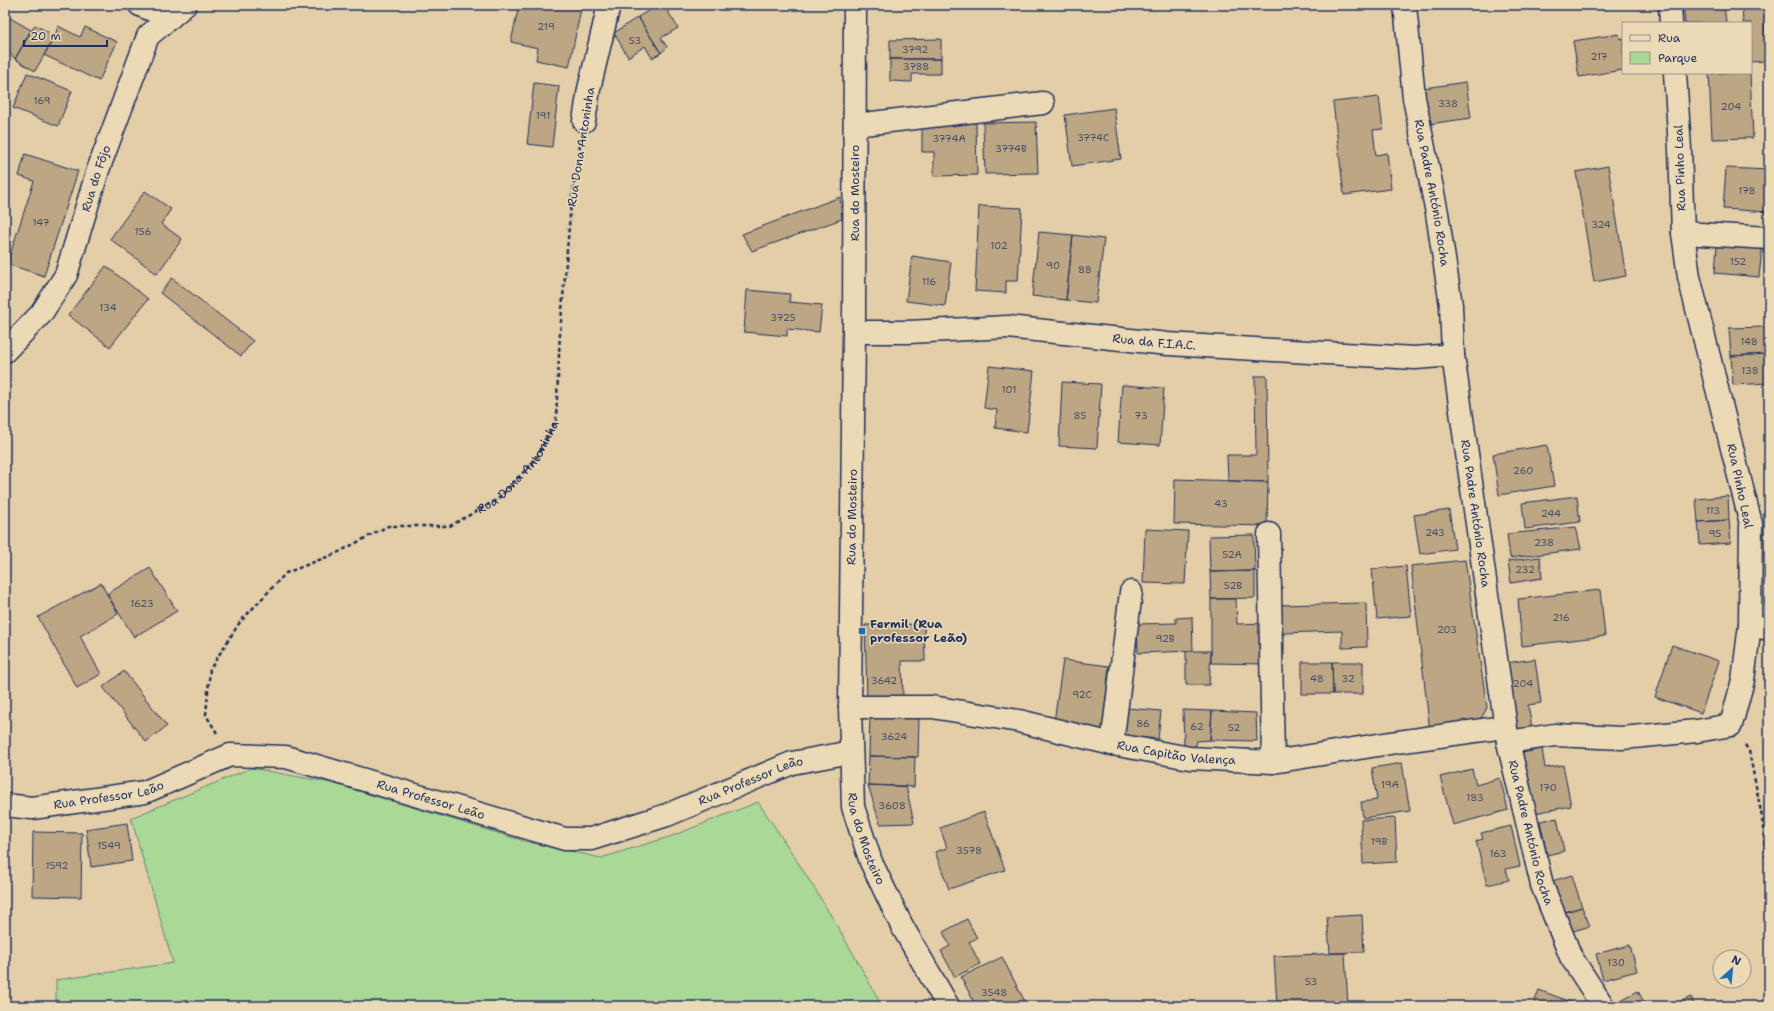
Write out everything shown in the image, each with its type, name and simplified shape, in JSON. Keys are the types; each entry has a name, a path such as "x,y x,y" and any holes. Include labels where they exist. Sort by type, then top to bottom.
{"street":[{"path":"140,5 178,11"},
{"name":"Rua Dona Antoninha","path":"584,120 589,89 609,5"},
{"name":"Rua do Mosteiro","path":"854,5 854,332 850,707 853,807 871,862 902,926 948,1006"},
{"name":"Rua Padre António Rocha","path":"1406,5 1414,98 1437,213 1451,305 1453,355 1506,735 1542,885 1571,957 1603,1006"},
{"path":"1670,5 1672,22"},
{"name":"Rua do Fôjo","path":"5,351 41,314 66,275 101,163 148,36 178,11"},
{"name":"Rua Pinho Leal","path":"1675,74 1683,233 1689,277 1750,524 1759,627 1731,725"},
{"path":"855,125 1043,103"},
{"path":"1683,233 1769,238"},
{"name":"Rua da F.I.A.C.","path":"854,332 908,332 1008,327 1168,344 1415,358 1453,355"},
{"path":"1269,534 1273,762"},
{"path":"1112,744 1131,592"},
{"name":"Rua Capitão Valença","path":"850,707 932,707 1019,721 1112,744 1190,758 1273,762 1390,743 1506,735"},
{"path":"1506,735 1555,735 1622,738 1697,731 1731,725"},
{"name":"Rua Professor Leão","path":"5,805 32,808 146,792 230,755 286,756 565,839 591,839 667,815 792,762 851,752"}],"path":[{"name":"Rua Dona Antoninha","path":"230,755 206,715 210,669 240,622 286,574 337,553 388,526 450,526 498,499 536,459 556,420 560,333 571,203 584,120"},
{"path":"1731,725 1749,751 1762,817 1769,890"}],"green space":[{"path":"251,768 332,783 524,841 601,858 672,836 758,802 823,902 882,1006 56,1006 56,980 173,963 131,818"}],"building":[{"path":"519,5 561,5 581,9 569,67 536,60 538,48 511,42"},
{"path":"658,5 664,5 678,28 661,38 667,47 661,53 638,17"},
{"path":"1683,5 1724,5 1726,22 1685,22"},
{"path":"1742,5 1764,5 1766,61 1752,62 1752,22 1743,22"},
{"path":"5,15 31,30 15,59 5,48"},
{"path":"638,17 661,53 652,58 645,46 628,57 614,33"},
{"path":"35,25 55,36 35,71 15,59"},
{"path":"58,26 80,37 85,27 117,42 99,81 44,55 55,36"},
{"path":"1619,34 1620,39 1622,38 1622,70 1579,77 1573,41"},
{"path":"941,39 941,59 890,59 890,40"},
{"path":"1765,49 1769,49 1769,62 1766,61"},
{"path":"890,59 941,59 941,74 912,74 912,82 890,81"},
{"path":"27,73 72,91 58,126 13,108"},
{"path":"1709,74 1750,74 1753,138 1712,139"},
{"path":"1466,82 1471,118 1429,124 1424,88"},
{"path":"534,83 559,86 552,147 527,144"},
{"path":"1379,97 1383,129 1373,130 1376,155 1387,153 1391,189 1344,195 1333,102"},
{"path":"1114,108 1121,159 1072,166 1065,115"},
{"path":"1036,122 1038,173 985,174 983,123"},
{"path":"976,123 977,175 934,176 934,152 922,152 922,124"},
{"path":"25,154 78,171 44,276 7,264 34,181 19,176"},
{"path":"1608,166 1626,276 1594,282 1576,172"},
{"path":"1726,168 1769,170 1769,212 1723,209"},
{"path":"145,191 171,209 161,224 182,239 157,274 110,239"},
{"path":"840,197 842,219 752,251 742,234"},
{"path":"979,206 1022,208 1018,281 1006,281 1006,293 975,291"},
{"path":"1039,232 1073,235 1066,300 1032,296"},
{"path":"1073,235 1104,239 1096,303 1066,300"},
{"path":"1717,245 1762,249 1759,277 1715,273"},
{"path":"912,256 951,262 945,306 906,301"},
{"path":"106,266 148,299 110,347 68,315"},
{"path":"172,278 253,341 241,356 160,293"},
{"path":"747,290 790,294 789,302 822,305 819,332 787,329 787,336 744,332"},
{"path":"1766,327 1768,354 1731,356 1729,328"},
{"path":"1768,354 1769,383 1733,385 1731,356"},
{"path":"989,366 1034,371 1027,432 995,428 997,410 984,408"},
{"path":"1255,376 1267,376 1268,482 1228,481 1227,455 1256,455"},
{"path":"1062,382 1101,384 1097,448 1059,446"},
{"path":"1122,385 1164,388 1160,445 1118,442"},
{"path":"1547,445 1554,486 1499,495 1493,454"},
{"path":"1175,479 1268,482 1267,526 1174,524"},
{"path":"1577,496 1580,522 1525,529 1522,503"},
{"path":"1728,496 1729,520 1698,522 1696,499"},
{"path":"1449,510 1455,549 1420,554 1414,515"},
{"path":"1729,520 1731,543 1700,545 1698,522"},
{"path":"1576,527 1581,549 1510,558 1507,534"},
{"path":"1145,529 1188,531 1185,584 1143,583"},
{"path":"1254,535 1255,571 1210,572 1209,536"},
{"path":"1540,557 1542,578 1511,583 1508,561"},
{"path":"1465,560 1487,708 1480,720 1430,732 1411,566"},
{"path":"1406,566 1411,616 1377,619 1372,569"},
{"path":"150,568 177,611 134,637 107,594"},
{"path":"1255,571 1255,598 1211,599 1210,572"},
{"path":"101,583 118,614 80,636 101,674 77,688 38,617"},
{"path":"1600,590 1605,636 1522,646 1518,599"},
{"path":"1211,599 1236,599 1237,624 1265,623 1263,664 1211,663"},
{"path":"1366,603 1367,647 1342,648 1342,631 1284,633 1284,655 1277,655 1275,605"},
{"path":"1192,617 1193,651 1138,653 1137,624 1176,623 1176,618"},
{"path":"924,624 925,661 902,661 903,699 867,699 865,625"},
{"path":"1672,645 1719,661 1701,713 1655,697"},
{"path":"1186,651 1211,651 1209,685 1186,685"},
{"path":"1535,659 1541,703 1528,705 1532,728 1515,730 1505,663"},
{"path":"1063,660 1109,666 1103,731 1054,722"},
{"path":"1302,662 1332,662 1333,694 1302,694"},
{"path":"1332,662 1363,662 1363,694 1333,694"},
{"path":"124,671 167,726 146,742 103,687"},
{"path":"1127,708 1161,711 1158,739 1125,736"},
{"path":"1183,710 1212,711 1210,740 1197,741 1195,748 1184,748"},
{"path":"1212,711 1256,713 1257,741 1210,740"},
{"path":"870,715 919,717 918,757 869,756"},
{"path":"1542,749 1545,768 1563,765 1571,806 1535,813 1522,753"},
{"path":"869,756 915,757 914,787 868,785"},
{"path":"1402,763 1410,811 1363,818 1361,802 1377,800 1372,768"},
{"path":"1472,769 1476,785 1500,778 1508,810 1453,825 1440,777"},
{"path":"868,785 906,786 914,823 880,824"},
{"path":"984,812 1005,870 949,889 935,852 947,848 940,828"},
{"path":"1395,818 1397,862 1363,864 1361,820"},
{"path":"1557,818 1564,851 1547,855 1540,821"},
{"path":"127,823 132,861 91,867 86,829"},
{"path":"1511,826 1520,866 1506,869 1509,880 1487,885 1476,841 1483,839 1481,833"},
{"path":"33,832 82,833 81,897 32,896"},
{"path":"1572,875 1582,907 1562,913 1552,881"},
{"path":"1582,907 1590,926 1570,932 1562,913"},
{"path":"1362,915 1364,952 1330,953 1327,917"},
{"path":"967,919 977,938 969,942 980,964 955,977 941,951 950,946 943,932"},
{"path":"1630,945 1637,971 1603,980 1596,954"},
{"path":"1345,953 1348,1006 1277,1006 1274,956"},
{"path":"1002,957 1027,1006 976,1006 961,977"},
{"path":"1539,990 1581,1006 1533,1006"},
{"path":"1638,991 1646,1006 1619,1006 1617,1002"},
{"path":"1691,997 1695,1006 1670,1006"}],"place":[{"name":"Fermil (Rua professor Leão)","path":"862,631"}]}
